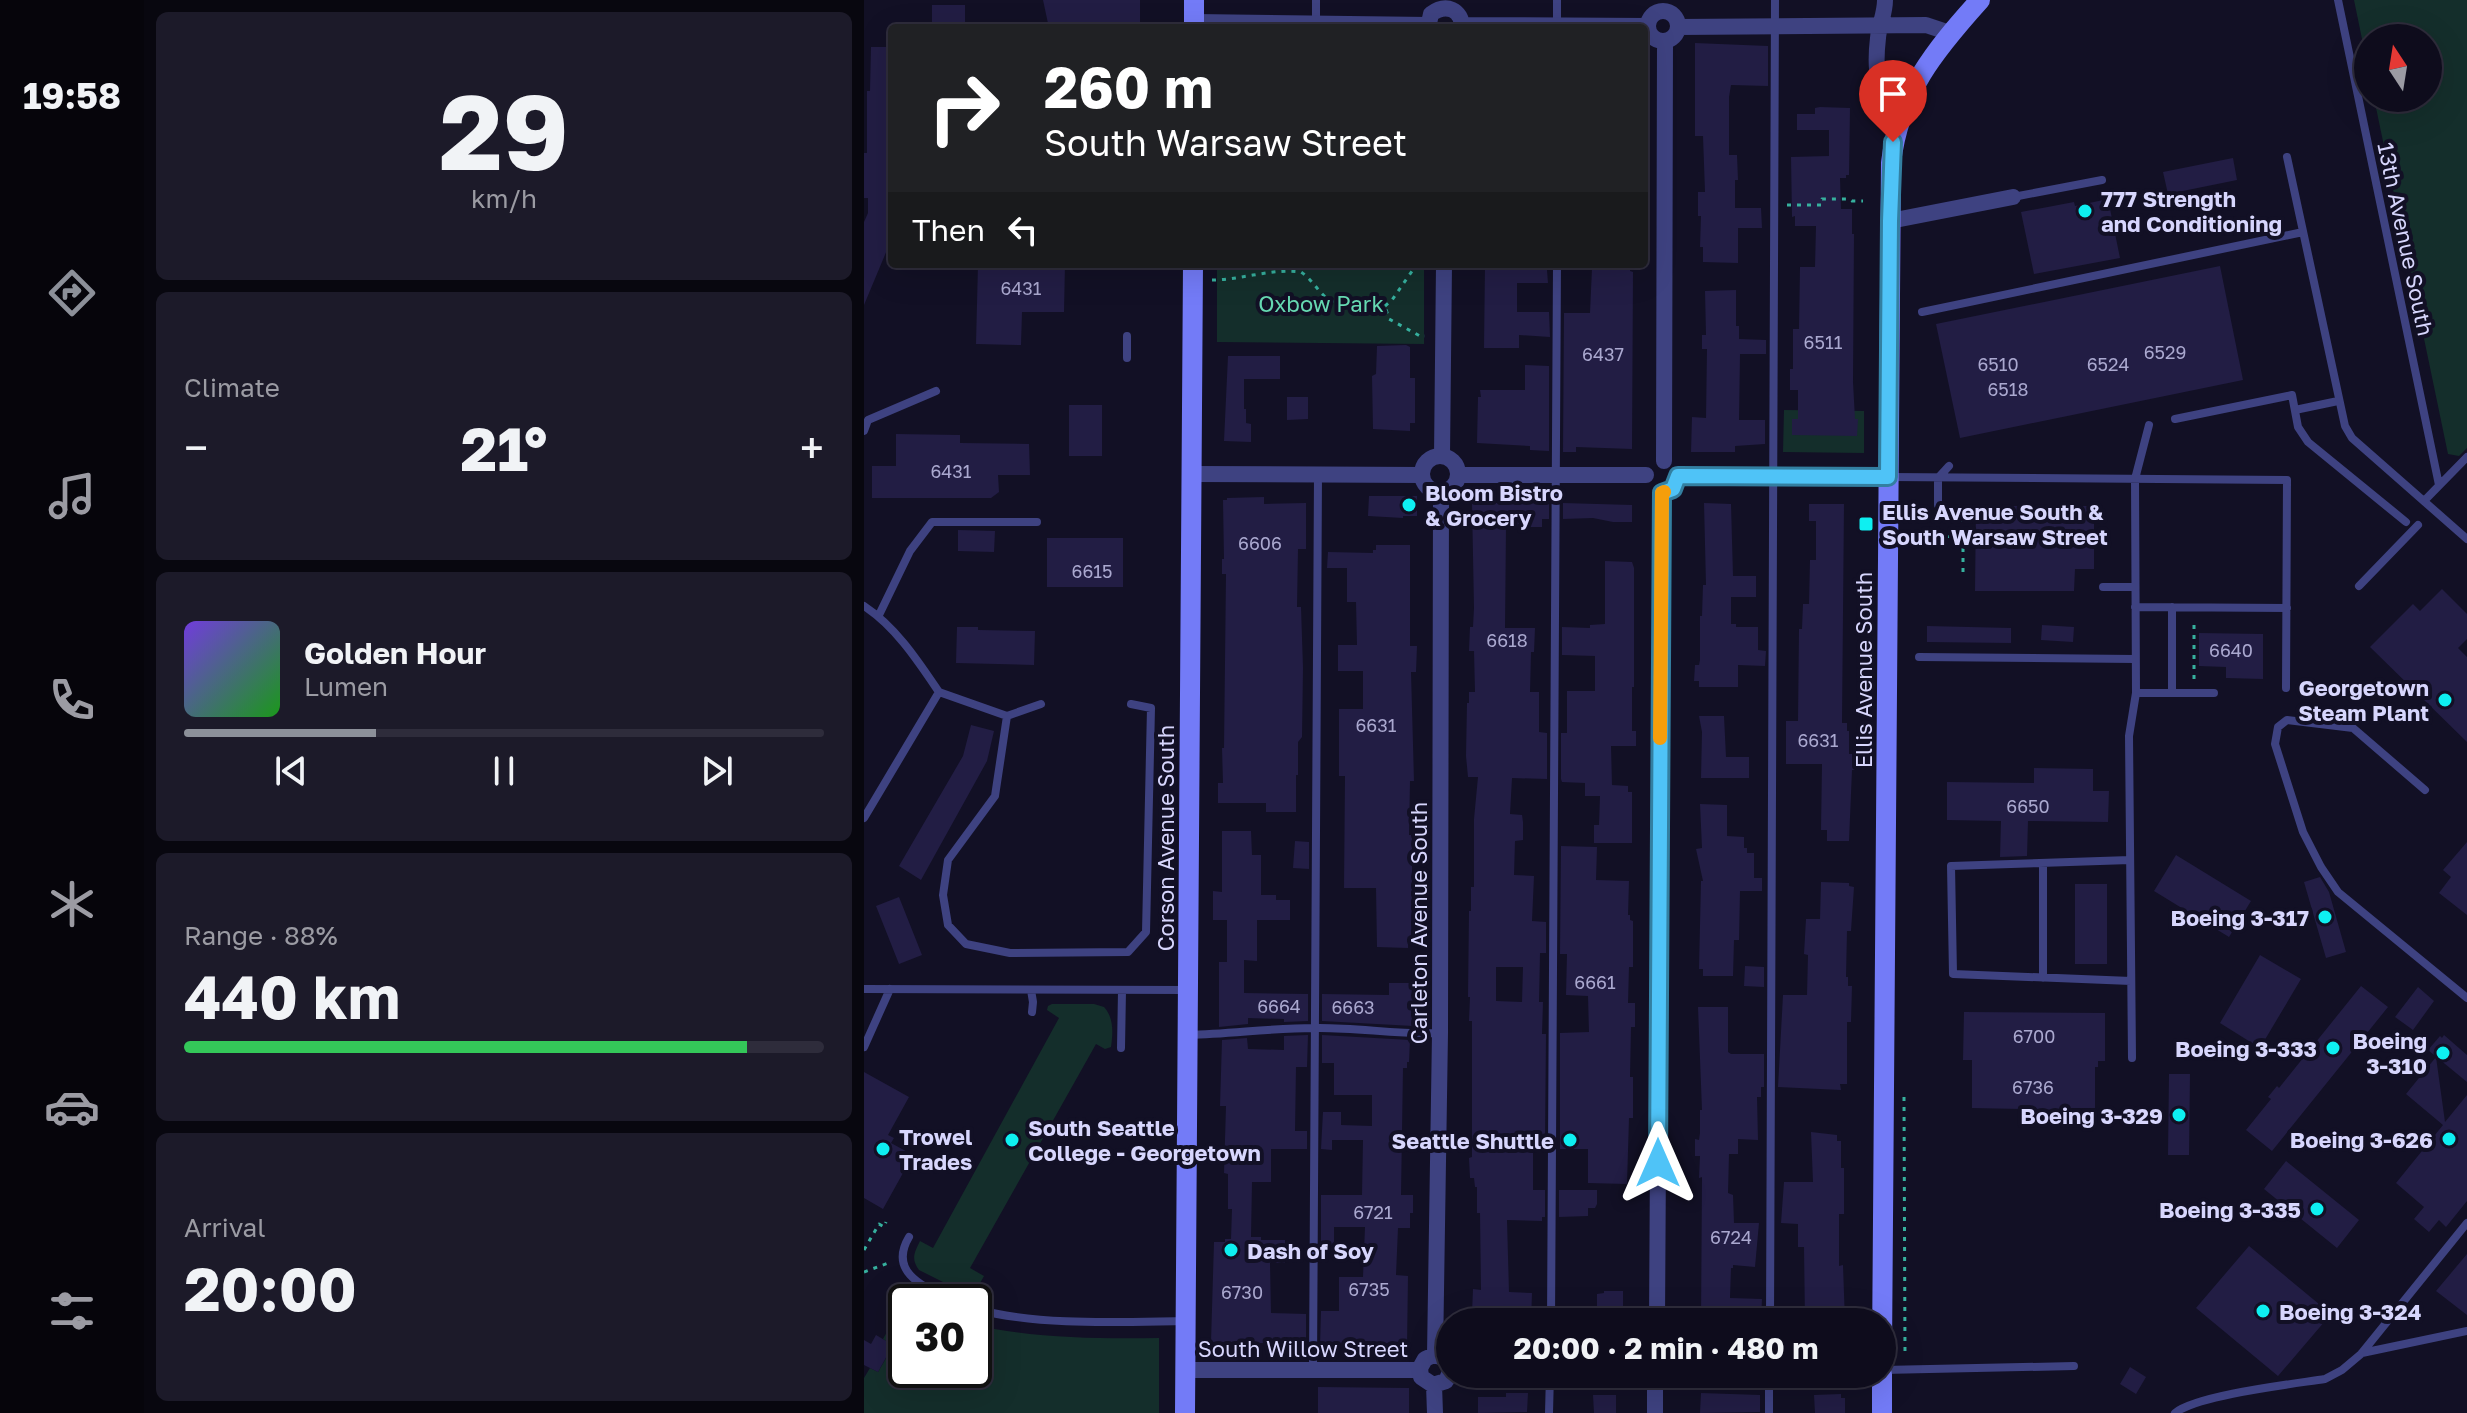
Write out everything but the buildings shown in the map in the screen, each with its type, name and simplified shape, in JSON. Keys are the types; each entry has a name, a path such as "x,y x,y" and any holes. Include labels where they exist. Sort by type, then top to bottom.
{"street":[{"path":"1194,0 1194,24"},
{"path":"1885,0 1878,38 1877,81 1886,102 1900,116"},
{"name":"Ellis Avenue South","path":"1882,1308 1891,163 1900,116 1917,79 1950,33 1980,0"},
{"path":"1428,24 1431,14 1444,4 1458,13 1461,24"},
{"path":"1665,6 1675,16 1678,27 1675,35 1665,41 1653,37 1648,26 1653,15 1665,6"},
{"path":"1289,24 1372,24"},
{"path":"1678,27 1926,25 1950,33"},
{"path":"1664,461 1665,41"},
{"path":"1890,221 2013,197"},
{"path":"1442,456 1444,268"},
{"name":"Corson Avenue South","path":"1185,1413 1192,272"},
{"path":"1442,456 1453,461 1458,475 1452,488 1441,492 1431,490 1422,475 1430,460 1442,456"},
{"path":"1664,461 1672,464 1678,476 1673,489 1662,493 1650,487 1646,475 1652,464 1664,461"},
{"path":"1191,474 1422,475"},
{"path":"1458,475 1646,475"},
{"path":"1678,476 1888,477"},
{"name":"Carleton Avenue South","path":"1435,1355 1440,1033 1441,492"},
{"path":"1657,1308 1662,493"},
{"path":"1435,1355 1425,1359 1420,1370 1424,1381 1434,1385 1435,1413"},
{"name":"South Willow Street","path":"1186,1370 1420,1370"},
{"path":"1655,1388 1655,1413"},
{"path":"1882,1388 1882,1413"}],"lane":[{"path":"1316,0 1316,22"},
{"path":"1557,0 1557,24"},
{"path":"1770,1308 1775,0"},
{"name":"13th Avenue South","path":"2338,0 2439,485"},
{"path":"2287,157 2345,426 2352,438 2467,539"},
{"path":"2013,197 2102,180"},
{"path":"1922,312 2303,232"},
{"path":"1551,1308 1557,268"},
{"path":"1127,336 1127,358"},
{"path":"864,431 868,420 936,391"},
{"path":"2175,419 2292,395 2298,427 2308,442 2406,522"},
{"path":"2295,410 2338,401"},
{"path":"2132,1058 2129,736 2136,693 2135,479 2149,425"},
{"path":"2424,501 2467,457"},
{"path":"1938,505 1938,478 1949,466"},
{"path":"1313,1369 1318,475"},
{"path":"1888,477 2135,479 2181,484 2287,480 2286,688"},
{"path":"879,615 910,551 932,522 1037,522"},
{"path":"2359,586 2418,525"},
{"path":"2103,587 2135,587"},
{"path":"864,606 879,615 916,657 939,692 1007,716 1041,704"},
{"path":"2135,607 2287,608"},
{"path":"2172,607 2172,693"},
{"path":"1919,657 2135,659"},
{"path":"864,818 939,692"},
{"path":"2136,693 2214,693"},
{"path":"1007,716 995,796 948,860 943,895 948,925 966,944 1010,953 1128,952 1146,932 1151,708 1131,704"},
{"path":"2425,790 2353,728 2287,720 2278,727 2275,744 2303,832 2338,892 2467,998"},
{"path":"2130,860 1951,866 1953,974 2131,981"},
{"path":"2043,863 2043,978"},
{"path":"864,989 1188,990"},
{"path":"864,1045 890,989"},
{"path":"1031,990 1032,1012"},
{"path":"1121,1048 1122,991"},
{"path":"1188,1035 1315,1028 1440,1033"},
{"path":"2175,1413 2205,1401 2325,1379 2342,1370 2361,1354 2467,1223"},
{"path":"909,1237 903,1247 902,1258 913,1279 922,1284"},
{"path":"992,1312 1074,1321 1186,1321"},
{"path":"2361,1354 2467,1331"},
{"path":"1896,1372 2074,1366"},
{"path":"1549,1413 1550,1388"},
{"path":"1769,1388 1769,1413"}],"path":[{"path":"1775,205 1821,205 1822,199 1863,201"},
{"path":"1385,306 1414,268"},
{"path":"1192,272 1229,280 1293,271 1305,275 1328,299 1348,302 1369,300 1385,306"},
{"path":"1385,306 1389,319 1420,336 1443,338"},
{"path":"1963,511 1963,572"},
{"path":"1938,536 1963,537"},
{"path":"2194,607 2194,693"},
{"path":"864,1250 879,1224 884,1227 886,1222"},
{"path":"864,1272 902,1258"}],"green space":[{"path":"2354,0 2467,0 2467,448 2459,456 2448,454 2377,112 2442,112 2442,24 2359,24"},
{"name":"Oxbow Park","path":"1217,268 1424,268 1424,344 1217,342"},
{"path":"1784,410 1864,411 1864,453 1783,452"},
{"path":"1094,1004 1104,1007 1111,1021 1111,1047 1105,1049 1096,1044 970,1268 984,1276 980,1284 947,1284 919,1270 915,1253 920,1241 933,1248 1059,1018 1047,1010 1048,1006"},
{"path":"992,1328 1066,1337 1159,1338 1159,1413 864,1413 864,1378 870,1368 878,1372 888,1355 888,1388 992,1388"}],"slow traffic":[{"path":"1660,738 1664,492"}],"place":[{"name":"777 Strength and Conditioning","path":"2085,211"},
{"name":"Bloom Bistro & Grocery","path":"1409,505"},
{"name":"Ellis Avenue South & South Warsaw Street","path":"1866,524"},
{"name":"Georgetown Steam Plant","path":"2445,700"},
{"name":"Boeing 3-317","path":"2325,917"},
{"name":"Boeing 3-333","path":"2333,1048"},
{"name":"Boeing 3-310","path":"2443,1053"},
{"name":"Boeing 3-329","path":"2179,1115"},
{"name":"Boeing 3-626","path":"2449,1139"},
{"name":"South Seattle College - Georgetown","path":"1012,1140"},
{"name":"Seattle Shuttle","path":"1570,1140"},
{"name":"Trowel Trades","path":"883,1149"},
{"name":"Boeing 3-335","path":"2317,1209"},
{"name":"Dash of Soy","path":"1231,1250"},
{"name":"Boeing 3-324","path":"2263,1311"}],"route":[{"path":"1658,1163 1662,493 1673,489 1678,476 1888,477 1893,142"}]}
